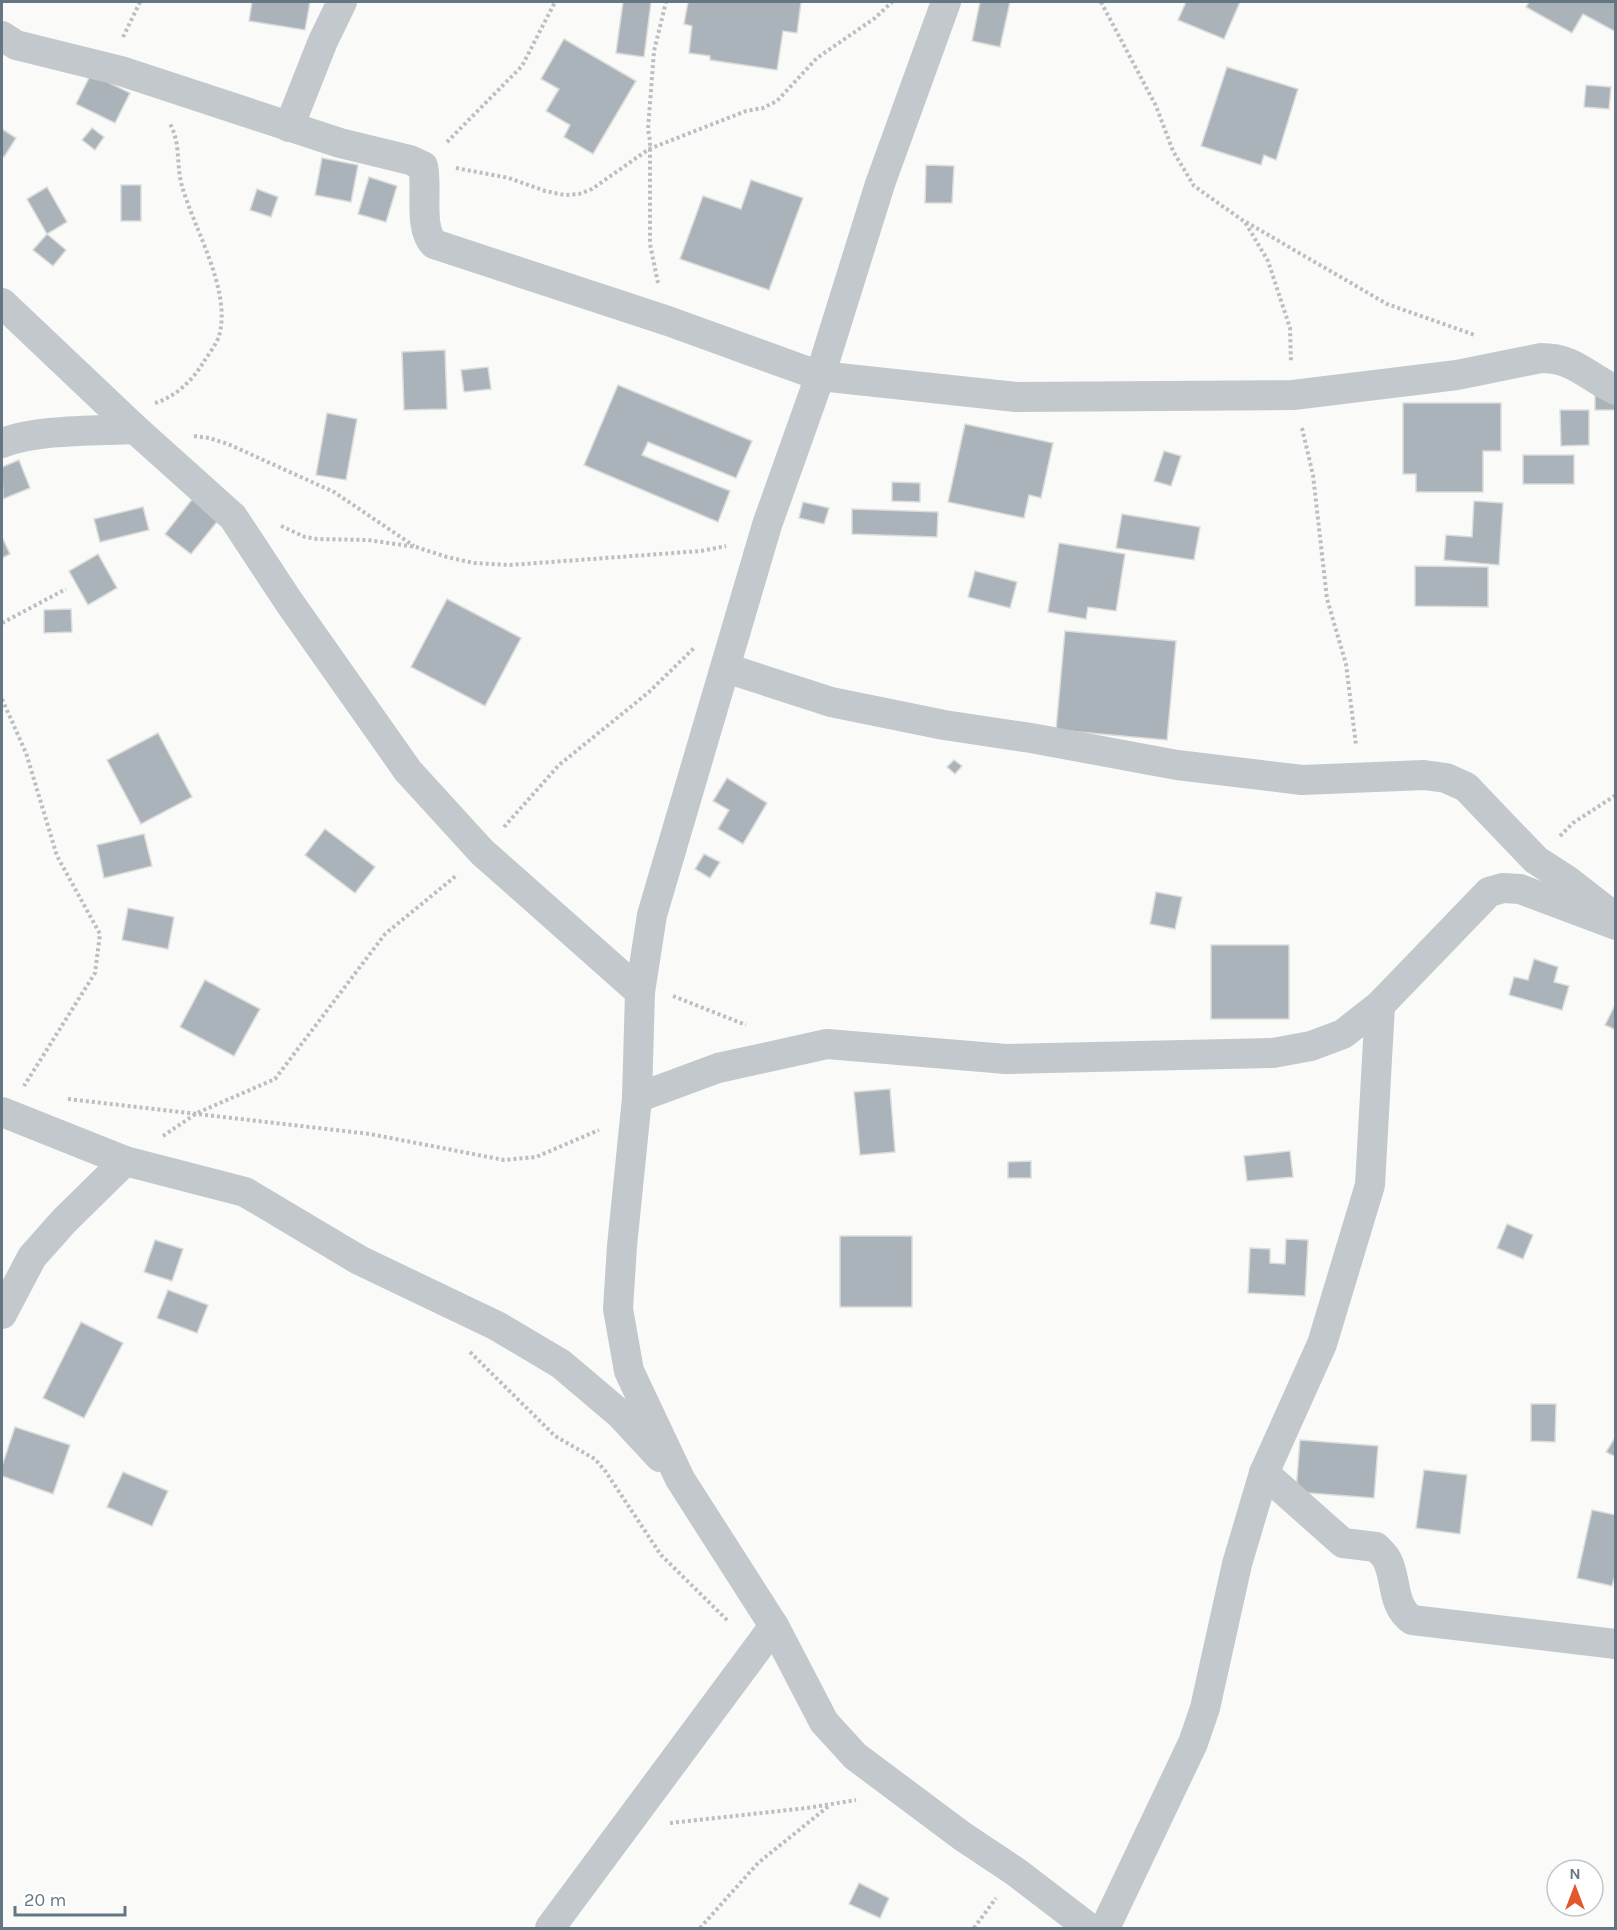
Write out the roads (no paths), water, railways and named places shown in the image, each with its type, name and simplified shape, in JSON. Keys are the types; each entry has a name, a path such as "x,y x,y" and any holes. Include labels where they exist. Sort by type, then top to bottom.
{"street":[{"path":"289,127 323,41 342,2"},
{"path":"946,2 880,184 820,376 767,525 652,915 641,983 636,1107 618,1309 628,1371 680,1479 766,1637 824,1722 855,1756 962,1836 1016,1872 1089,1929"},
{"path":"2,36 16,45 121,70 340,143 425,165 425,229 428,237 434,243 668,321 820,376 1016,397 1293,395 1457,375 1541,358 1564,360 1616,390"},
{"path":"2,303 233,517 296,612 408,771 482,852 641,983"},
{"path":"2,443 13,438 134,427"},
{"path":"726,668 831,702 944,725 1178,765 1302,780 1424,775 1446,778 1466,787 1536,860 1575,886 1616,920"},
{"path":"636,1107 718,1068 828,1044 1006,1059 1273,1053 1311,1046 1343,1034 1380,1005 1489,892 1503,888 1520,889 1616,925"},
{"path":"1105,1929 1193,1743 1205,1708 1237,1564 1264,1473 1322,1344 1370,1185 1380,1005"},
{"path":"10,1103 125,1161 245,1192 359,1260 497,1326 561,1364 620,1414 680,1479"},
{"path":"2,1314 32,1257 64,1221 125,1161"},
{"path":"1264,1473 1343,1543 1376,1547 1388,1560 1403,1614 1412,1620 1616,1644"},
{"path":"550,1929 766,1637"}]}
